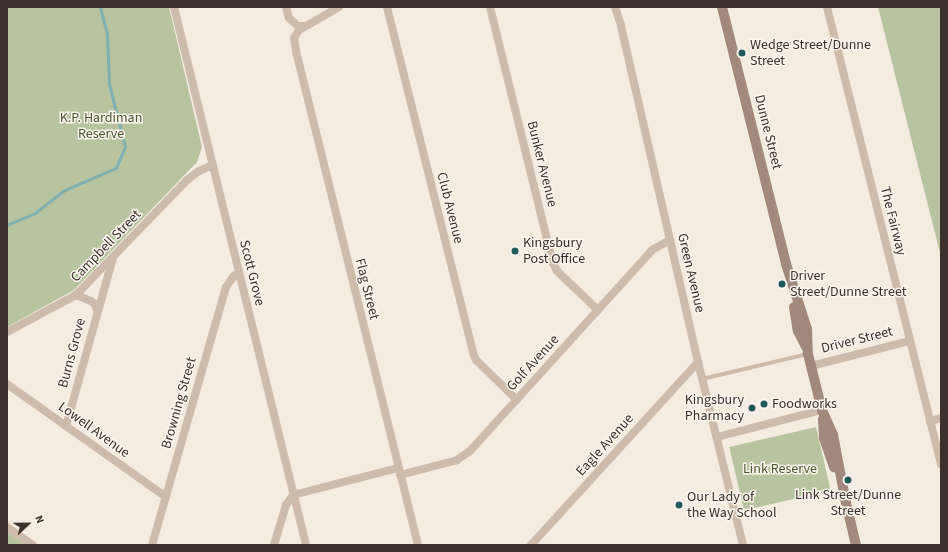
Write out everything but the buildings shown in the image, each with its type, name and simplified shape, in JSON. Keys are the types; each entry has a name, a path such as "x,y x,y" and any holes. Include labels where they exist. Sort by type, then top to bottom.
{"main road":[{"name":"Dunne Street","path":"722,7 786,264 807,329 808,354 822,410 833,435 856,545"}],"street":[{"name":"Scott Grove","path":"174,7 213,164 238,274 306,545"},
{"path":"286,7 289,18 298,26 303,26 339,7"},
{"name":"Club Avenue","path":"387,7 473,353 476,360 517,400"},
{"name":"Bunker Avenue","path":"490,7 553,263 557,271 598,310"},
{"name":"Green Avenue","path":"615,7 621,26 702,379 743,545"},
{"name":"The Fairway","path":"827,7 909,341 941,464"},
{"name":"Flag Street","path":"303,26 294,38 296,51 418,545"},
{"name":"Campbell Street","path":"7,332 76,295 114,258 187,180 199,171 213,164"},
{"name":"Golf Avenue","path":"293,495 457,460 470,451 652,250 670,240"},
{"name":"Burns Grove","path":"66,426 97,311 114,258"},
{"name":"Browning Street","path":"152,545 226,288 234,276 238,274"},
{"name":"Burns Grove","path":"76,295 95,304 97,311"},
{"name":"Driver Street","path":"812,366 909,341"},
{"name":"Eagle Avenue","path":"531,545 698,362"},
{"name":"Lowell Avenue","path":"7,384 166,497"},
{"path":"717,437 822,410"},
{"path":"930,421 941,418"},
{"path":"274,545 286,505 293,495"},
{"path":"7,527 33,545"}],"lane":[{"path":"702,379 808,354"}],"green space":[{"name":"K.P. Hardiman Reserve","path":"7,7 169,7 202,147 197,162 74,290 7,327"},
{"path":"878,7 941,7 941,257"},
{"name":"Link Reserve","path":"816,427 831,490 744,510 729,447"},
{"path":"7,532 26,545 7,545"}],"waterway":[{"path":"7,225 35,213 63,191 116,168 125,147 109,84 107,34 100,7"}],"place":[{"name":"Wedge Street/Dunne Street","path":"742,53"},
{"name":"Kingsbury Post Office","path":"515,251"},
{"name":"Driver Street/Dunne Street","path":"782,284"},
{"name":"Foodworks","path":"764,404"},
{"name":"Kingsbury Pharmacy","path":"752,408"},
{"name":"Link Street/Dunne Street","path":"848,480"},
{"name":"Our Lady of the Way School","path":"679,505"}]}
